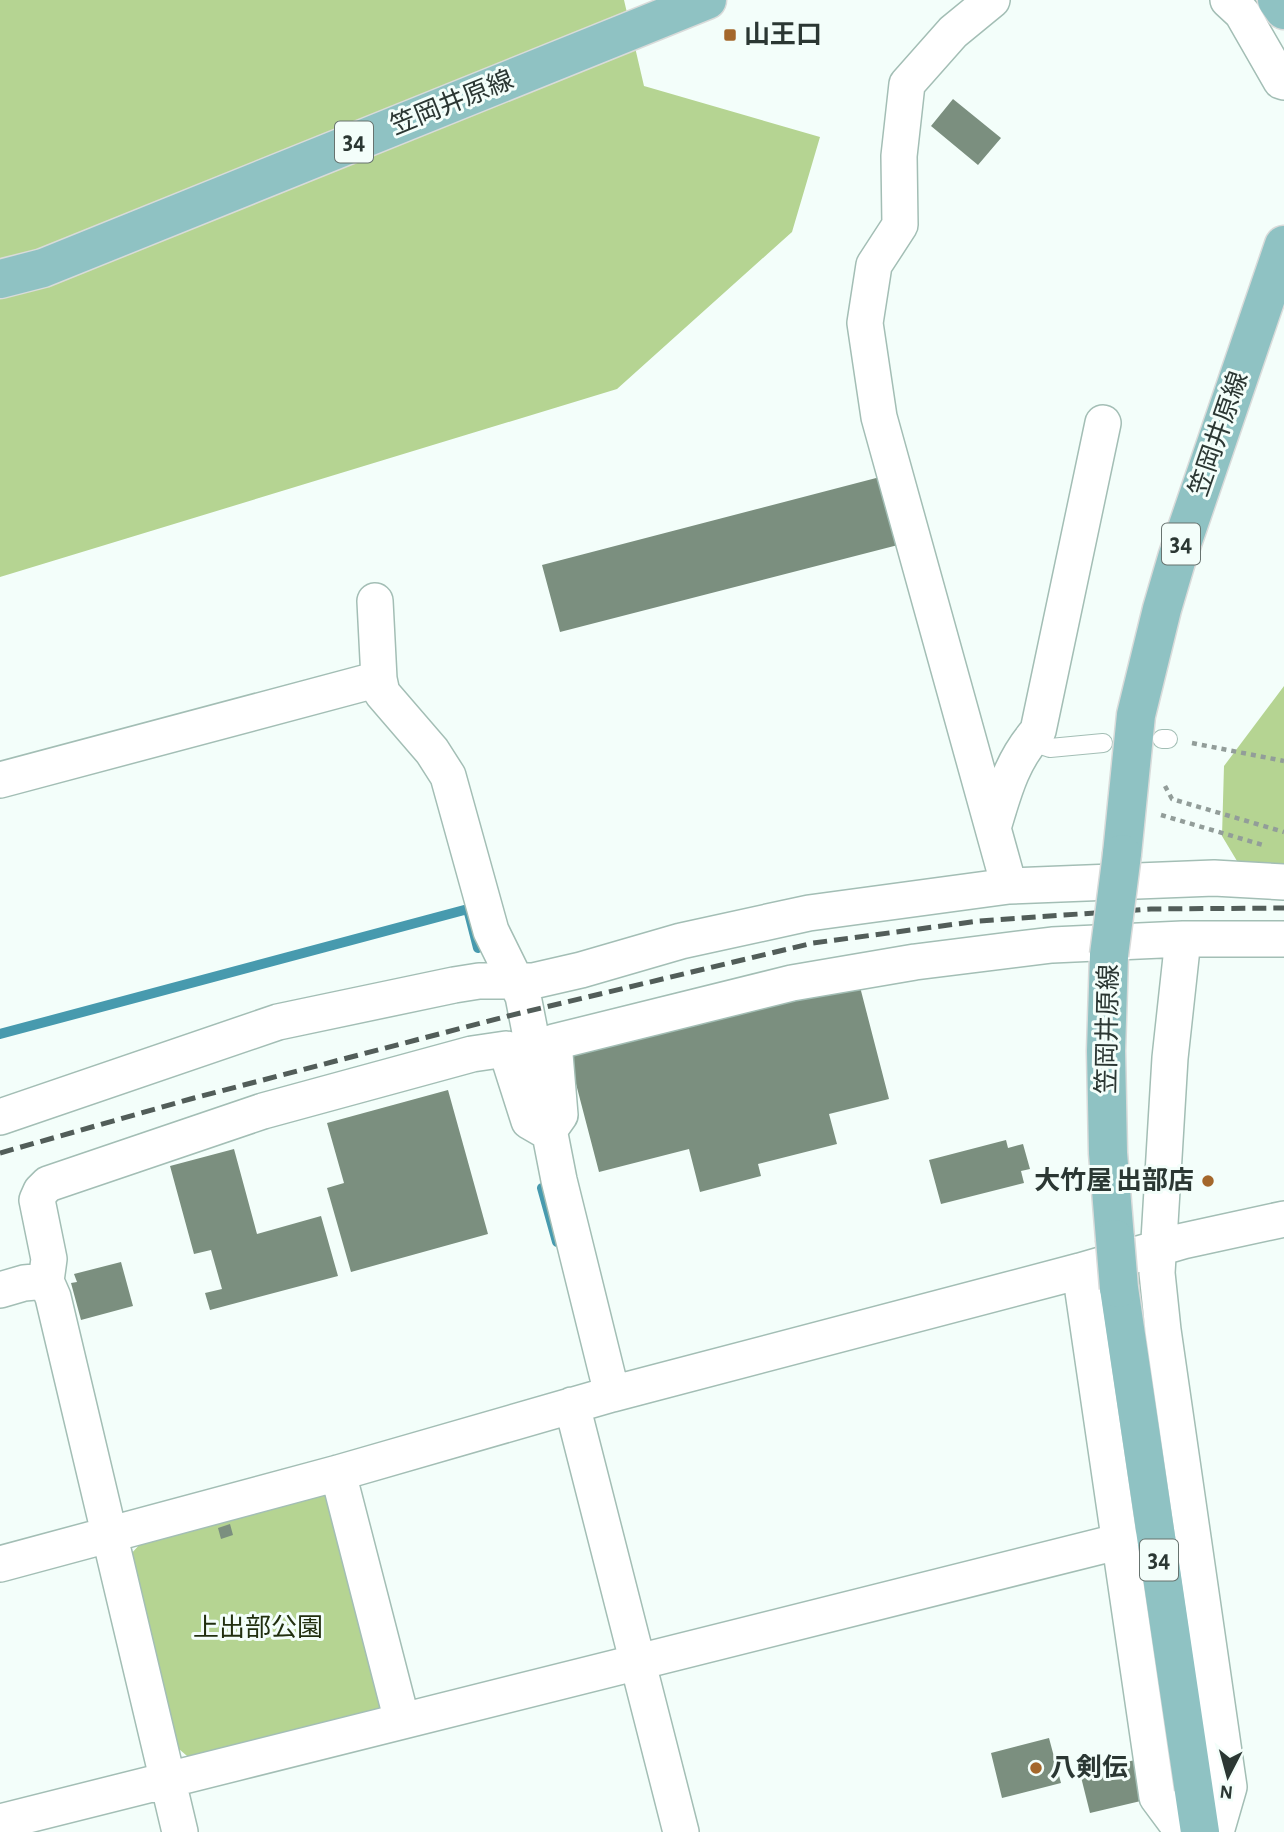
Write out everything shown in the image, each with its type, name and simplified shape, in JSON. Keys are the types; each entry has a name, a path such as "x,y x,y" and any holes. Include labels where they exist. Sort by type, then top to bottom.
{"main road":[{"name":"笠岡井原線","path":"0,279 43,268 666,8 707,0"},
{"path":"1278,0 1284,10"},
{"name":"笠岡井原線","path":"1200,1832 1119,1288 1108,1153 1106,1051 1109,955 1136,715 1162,609 1181,545 1284,245"}],"street":[{"path":"992,0 953,32 907,85 899,156 900,225 874,265 865,323 879,417 1009,886"},
{"path":"1227,0 1242,13 1284,82"},
{"path":"993,828 1010,773 1038,731 1103,423"},
{"path":"375,601 382,693 432,751 448,776 491,931 523,996 548,1132 612,1394"},
{"path":"0,780 379,679"},
{"path":"0,1117 278,1022 454,985 479,981 533,981 681,941 809,913 1009,886 1214,878 1284,882"},
{"path":"548,1132 560,1115 554,1042 792,983 915,962 1052,945 1183,939 1284,939"},
{"path":"1183,939 1170,1058 1157,1273 1229,1787 1216,1832"},
{"path":"180,1832 53,1297 46,1281 49,1259 37,1200 40,1191 48,1184 263,1111 471,1054 506,1049 529,1121 548,1132"},
{"path":"0,1564 338,1474 612,1394 1159,1248 1284,1219"},
{"path":"1080,1271 1157,1797 1182,1832"},
{"path":"0,1290 24,1283 46,1281"},
{"path":"572,1405 681,1832"},
{"path":"338,1474 402,1721"},
{"path":"0,1822 1121,1541"}],"lane":[{"path":"1029,741 1050,748 1103,743"}],"path":[{"path":"1284,761 1165,739 1163,775 1165,789 1172,799 1284,832"},
{"path":"1158,814 1271,848"}],"green space":[{"path":"0,0 624,0 644,86 820,137 792,232 617,389 0,577"},
{"path":"1284,686 1284,868 1247,870 1237,861 1222,836 1224,766"},
{"name":"上出部公園","path":"324,1494 336,1499 386,1700 379,1713 194,1762 179,1749 130,1555 141,1543"}],"building":[{"path":"953,99 1001,138 978,165 931,126"},
{"path":"880,477 898,545 560,632 542,565"},
{"path":"859,983 889,1099 829,1114 837,1144 758,1164 761,1176 700,1192 689,1149 599,1172 569,1057"},
{"path":"448,1090 488,1234 351,1272 327,1188 344,1183 327,1123"},
{"path":"1006,1140 1008,1148 1023,1144 1030,1169 1021,1171 1024,1183 941,1204 929,1160"},
{"path":"234,1149 257,1234 321,1216 338,1276 210,1310 205,1293 222,1289 211,1250 194,1254 170,1166"},
{"path":"121,1262 133,1306 81,1320 71,1283 77,1282 74,1274"},
{"path":"230,1524 233,1535 221,1539 218,1528"},
{"path":"1049,1738 1061,1783 1002,1798 991,1753"},
{"path":"1135,1760 1145,1800 1090,1813 1080,1773"}],"waterway":[{"path":"0,1034 468,909 478,948"},
{"path":"542,1188 557,1242"}],"railway":[{"path":"0,1153 194,1098 508,1016 813,943 979,921 1151,909 1284,908"}],"place":[{"name":"山王口","path":"730,35"},
{"name":"大竹屋 出部店","path":"1208,1181"},
{"name":"八剣伝","path":"1036,1768"}]}
